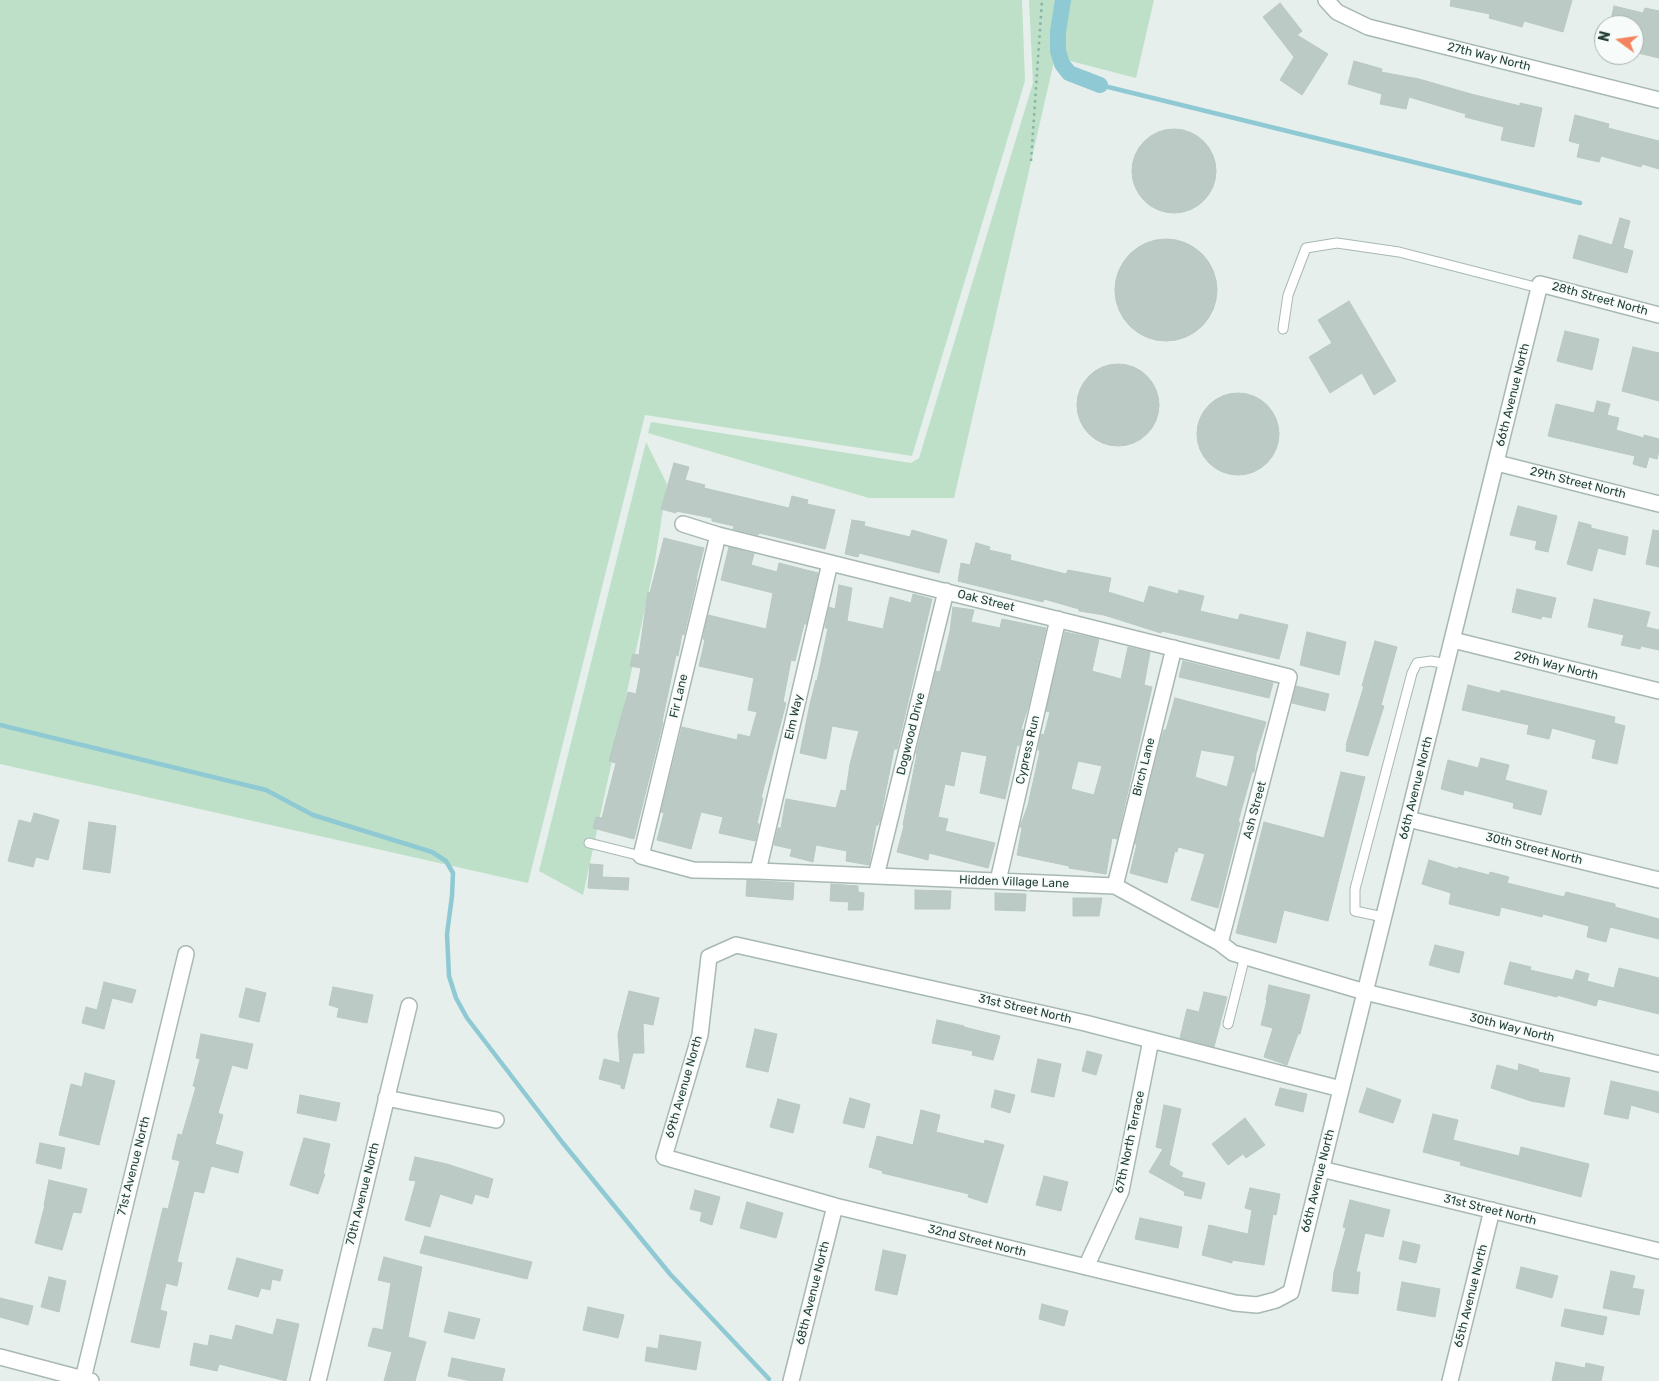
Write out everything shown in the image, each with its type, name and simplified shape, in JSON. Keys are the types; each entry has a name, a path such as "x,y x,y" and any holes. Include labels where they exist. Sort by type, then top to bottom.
{"street":[{"name":"27th Way North","path":"1326,0 1337,12 1368,27 1659,100"},
{"name":"28th Street North","path":"1540,286 1659,315"},
{"name":"66th Avenue North","path":"1291,1292 1540,286"},
{"name":"29th Street North","path":"1497,463 1659,504"},
{"name":"Oak Street","path":"683,524 718,535 1290,677"},
{"name":"Fir Lane","path":"641,856 718,535"},
{"name":"Elm Way","path":"758,871 830,563"},
{"name":"Dogwood Drive","path":"876,876 946,591"},
{"name":"Cypress Run","path":"998,881 1058,619"},
{"name":"29th Way North","path":"1453,640 1659,691"},
{"name":"Birch Lane","path":"1114,886 1174,648"},
{"name":"Ash Street","path":"1220,943 1290,677"},
{"name":"30th Street North","path":"1408,819 1659,880"},
{"name":"Hidden Village Lane","path":"641,856 692,870 758,871 1114,886 1220,943 1233,953 1365,992"},
{"name":"31st Street North","path":"709,957 736,944 1084,1023 1341,1089"},
{"name":"71st Avenue North","path":"87,1380 186,954"},
{"name":"69th Avenue North","path":"664,1157 700,1036 709,957"},
{"name":"30th Way North","path":"1365,992 1659,1064"},
{"name":"70th Avenue North","path":"318,1381 410,1006"},
{"name":"67th North Terrace","path":"1086,1267 1121,1191 1150,1040"},
{"path":"386,1098 496,1120"},
{"name":"32nd Street North","path":"664,1157 835,1206 1236,1303 1258,1305 1276,1300 1291,1292"},
{"name":"31st Street North","path":"1321,1169 1659,1251"},
{"name":"68th Avenue North","path":"791,1381 835,1206"},
{"name":"65th Avenue North","path":"1450,1381 1492,1210"},
{"path":"0,1357 87,1380"}],"lane":[{"path":"1283,329 1288,295 1306,248 1337,243 1399,252 1540,286"},
{"path":"1384,917 1355,911 1355,889 1412,674 1417,663 1431,661 1447,664"},
{"path":"589,843 641,856"},
{"path":"1228,1024 1245,956"}],"path":[{"path":"1031,161 1042,0"}],"green space":[{"path":"0,0 1022,0 1025,81 912,456 645,415 528,883 0,764"},
{"path":"1029,0 1154,0 1136,78 1055,57 954,498 869,498 648,433 651,422 911,463 919,458 1033,83"},
{"path":"646,442 667,484 654,567 583,895 539,871"}],"building":[{"path":"1451,0 1572,0 1563,32 1524,21 1522,27 1489,18 1490,14 1450,6"},
{"path":"1280,3 1302,31 1297,35 1328,54 1302,95 1280,80 1294,57 1263,17"},
{"path":"1614,6 1643,13 1645,8 1659,11 1659,58 1644,54 1644,15 1612,15"},
{"path":"1354,61 1382,69 1381,72 1419,79 1520,106 1520,103 1542,108 1534,147 1501,140 1504,127 1465,117 1466,114 1409,97 1406,109 1380,104 1382,94 1348,84"},
{"path":"1575,115 1609,124 1608,128 1659,141 1659,169 1642,164 1641,167 1601,156 1599,162 1577,157 1580,144 1569,141"},
{"path":"1174,129 1190,132 1204,141 1213,155 1216,171 1213,187 1204,201 1190,210 1174,213 1158,210 1144,201 1135,187 1132,171 1135,155 1144,141 1158,132"},
{"path":"1620,218 1630,221 1623,248 1633,251 1627,273 1573,258 1579,235 1612,245"},
{"path":"1166,239 1186,242 1195,247 1209,261 1214,270 1217,290 1214,310 1209,319 1195,333 1186,338 1166,341 1146,338 1137,333 1123,319 1118,310 1115,290 1118,270 1123,261 1137,247 1146,242"},
{"path":"1349,301 1396,381 1374,395 1362,373 1330,393 1309,357 1332,343 1318,320"},
{"path":"1565,331 1599,339 1592,370 1557,361"},
{"path":"1633,347 1659,353 1659,401 1622,391"},
{"path":"1118,364 1134,367 1147,376 1156,389 1159,405 1156,421 1147,434 1134,443 1118,446 1102,443 1089,434 1080,421 1077,405 1080,389 1089,376 1102,367"},
{"path":"1238,393 1254,396 1267,405 1276,418 1279,434 1276,450 1267,463 1254,472 1238,475 1222,472 1209,463 1200,450 1197,434 1200,418 1209,405 1222,396"},
{"path":"1597,401 1610,404 1607,415 1619,418 1616,430 1644,438 1644,435 1659,439 1657,459 1649,457 1646,468 1633,464 1635,456 1548,436 1556,404 1594,413"},
{"path":"674,463 689,467 685,480 705,485 704,488 789,508 792,496 808,500 807,504 835,510 825,549 759,533 758,535 733,529 734,526 712,521 712,518 661,509"},
{"path":"1518,506 1557,516 1548,552 1535,549 1537,541 1510,535"},
{"path":"852,520 865,522 864,526 910,537 912,530 947,540 939,573 859,553 858,557 845,554"},
{"path":"1579,522 1591,525 1591,528 1628,537 1625,555 1598,548 1592,571 1567,564"},
{"path":"1653,530 1659,531 1659,567 1646,564"},
{"path":"664,538 704,548 684,635 682,634 678,656 676,655 663,722 634,839 593,828 596,817 602,818 616,763 609,761 628,692 636,694 641,668 630,666 633,654 639,655 648,592 650,593"},
{"path":"976,543 990,547 989,550 1011,555 1010,560 1066,574 1068,570 1111,578 1108,592 1144,603 1149,586 1178,594 1179,590 1204,596 1200,611 1238,620 1240,614 1288,625 1279,659 1162,631 1161,633 1104,615 1079,611 1079,609 1044,599 1043,602 958,581 961,563 970,565"},
{"path":"729,547 754,554 751,565 777,572 779,563 818,573 795,661 791,660 783,702 786,703 761,798 763,798 755,841 719,833 723,817 701,812 691,849 657,840 664,813 661,812 682,727 737,740 738,734 750,737 757,712 748,710 754,678 699,666 708,615 766,629 773,593 721,580"},
{"path":"839,585 852,588 847,621 883,629 890,597 911,603 913,594 932,599 897,749 894,749 880,820 878,825 876,825 869,865 846,861 847,851 816,845 813,862 790,856 792,849 774,845 778,828 781,828 786,799 836,808 841,790 846,791 850,764 859,731 832,726 826,759 800,753 828,628 825,628 829,607 835,609"},
{"path":"1517,589 1556,598 1551,618 1542,616 1541,619 1512,612"},
{"path":"1594,599 1650,612 1646,627 1659,630 1659,650 1641,646 1640,649 1621,645 1624,635 1588,627"},
{"path":"953,607 974,610 971,622 1000,628 1002,619 1046,628 1005,799 980,793 987,756 961,751 954,786 945,784 938,817 948,819 945,831 995,843 988,868 929,853 928,860 897,852 904,826 916,754 936,671 940,672 950,631"},
{"path":"1065,632 1099,639 1092,671 1121,679 1128,647 1150,652 1144,685 1152,687 1117,839 1112,838 1106,874 1069,868 1069,866 1017,855 1022,828 1020,827 1028,805 1040,751 1038,750 1041,734 1044,735 1050,712 1046,711","holes":["1078,761 1102,766 1094,795 1071,789"]},
{"path":"1307,632 1346,642 1339,675 1300,665"},
{"path":"1375,641 1397,647 1381,705 1384,706 1368,756 1346,751 1346,745"},
{"path":"1183,661 1273,683 1269,698 1179,677"},
{"path":"1468,685 1500,693 1501,690 1615,717 1614,723 1625,726 1617,764 1592,758 1596,740 1552,728 1549,739 1527,734 1529,725 1462,710"},
{"path":"1296,686 1329,694 1325,711 1292,703"},
{"path":"1175,698 1266,722 1256,754 1254,772 1252,772 1238,822 1240,822 1218,908 1191,900 1205,854 1178,847 1177,852 1175,851 1167,883 1130,873 1137,844 1135,844 1161,740 1164,730 1166,730","holes":["1201,750 1235,756 1227,787 1195,777"]},
{"path":"1481,758 1509,765 1505,780 1547,791 1541,815 1513,808 1514,803 1464,790 1463,795 1441,789 1448,760 1478,768"},
{"path":"1341,772 1365,777 1328,921 1284,910 1276,943 1236,933 1264,822 1324,838"},
{"path":"34,813 59,820 48,860 36,857 33,867 8,861 19,820 31,823"},
{"path":"89,822 116,826 110,873 83,869"},
{"path":"1429,860 1458,869 1458,867 1489,875 1490,872 1509,877 1507,883 1564,897 1566,892 1615,904 1615,907 1659,919 1659,939 1610,927 1606,942 1587,937 1589,926 1543,914 1542,917 1501,907 1499,916 1449,904 1451,893 1422,884"},
{"path":"590,864 603,865 602,877 629,878 628,890 588,888"},
{"path":"747,880 794,883 793,900 746,896"},
{"path":"831,884 858,886 858,892 864,893 863,910 848,910 849,902 830,901"},
{"path":"915,890 951,891 950,909 915,909"},
{"path":"995,893 1026,894 1025,911 995,910"},
{"path":"1073,898 1102,898 1099,916 1073,916"},
{"path":"1435,945 1464,952 1459,973 1429,965"},
{"path":"1510,962 1531,967 1530,970 1573,980 1576,970 1589,974 1587,981 1614,988 1619,968 1659,978 1659,1014 1598,999 1596,1006 1557,995 1557,997 1504,984"},
{"path":"104,982 136,990 132,1003 112,998 104,1029 82,1023 86,1007 97,1010"},
{"path":"1269,985 1310,995 1300,1034 1298,1034 1287,1065 1264,1057 1273,1028 1261,1025"},
{"path":"333,987 373,995 367,1023 337,1017 339,1008 329,1005"},
{"path":"246,988 266,993 259,1022 239,1017"},
{"path":"629,991 659,998 653,1025 643,1023 644,1053 633,1053 624,1089 621,1088 621,1085 599,1079 604,1059 620,1063 618,1034"},
{"path":"1204,992 1227,997 1214,1047 1180,1038 1187,1009 1199,1012"},
{"path":"937,1020 1000,1036 993,1060 972,1055 973,1051 932,1043"},
{"path":"755,1029 777,1034 768,1072 746,1067"},
{"path":"201,1034 253,1044 247,1069 232,1065 218,1113 223,1115 215,1144 243,1152 238,1173 211,1166 204,1193 194,1191 177,1262 182,1263 177,1286 166,1283 160,1310 167,1312 159,1348 131,1342 163,1208 168,1209 180,1161 172,1159 178,1134 182,1135 196,1087 193,1086 200,1059 196,1058"},
{"path":"1087,1051 1102,1055 1096,1075 1082,1071"},
{"path":"1038,1059 1061,1064 1054,1097 1031,1092"},
{"path":"1519,1064 1539,1070 1538,1072 1570,1078 1564,1107 1531,1101 1491,1088 1497,1065 1518,1071"},
{"path":"85,1073 115,1081 99,1145 59,1135 71,1084 82,1087"},
{"path":"1611,1081 1659,1092 1659,1113 1631,1105 1628,1119 1604,1114"},
{"path":"1280,1088 1307,1094 1303,1112 1275,1105"},
{"path":"1367,1088 1401,1100 1393,1123 1359,1112"},
{"path":"995,1090 1015,1095 1010,1113 991,1107"},
{"path":"300,1095 340,1103 336,1121 297,1113"},
{"path":"850,1098 870,1104 864,1128 843,1123"},
{"path":"778,1099 800,1105 793,1133 770,1127"},
{"path":"1164,1105 1181,1109 1169,1165 1183,1173 1181,1177 1205,1183 1201,1199 1184,1195 1185,1192 1149,1172 1163,1149 1156,1147"},
{"path":"921,1110 940,1115 936,1132 984,1144 985,1140 1004,1145 987,1203 968,1197 969,1194 882,1173 883,1171 869,1167 877,1136 913,1145"},
{"path":"1433,1114 1458,1120 1453,1140 1519,1156 1521,1147 1589,1164 1581,1197 1460,1165 1461,1162 1423,1152"},
{"path":"1245,1118 1265,1145 1246,1158 1243,1154 1228,1165 1212,1144"},
{"path":"304,1138 330,1144 323,1174 325,1174 318,1194 290,1185"},
{"path":"40,1143 65,1148 61,1169 36,1163"},
{"path":"415,1157 447,1164 493,1179 488,1198 475,1194 472,1204 440,1194 430,1227 405,1220 416,1181 409,1180"},
{"path":"1044,1176 1068,1182 1061,1211 1036,1205"},
{"path":"49,1180 87,1189 81,1213 73,1212 62,1250 35,1243 45,1205"},
{"path":"1250,1188 1280,1194 1276,1215 1273,1214 1264,1265 1232,1260 1232,1263 1202,1255 1209,1225 1248,1234 1252,1210 1245,1208"},
{"path":"695,1190 720,1197 712,1225 700,1221 702,1212 690,1209"},
{"path":"1350,1200 1390,1210 1383,1237 1365,1233 1356,1272 1360,1272 1358,1294 1332,1291 1334,1272 1346,1228 1343,1227"},
{"path":"747,1202 783,1213 776,1238 740,1228"},
{"path":"1140,1218 1182,1227 1178,1248 1135,1239"},
{"path":"425,1236 532,1262 527,1279 420,1253"},
{"path":"1403,1241 1420,1245 1416,1263 1399,1259"},
{"path":"883,1250 906,1255 897,1295 875,1290"},
{"path":"384,1257 422,1267 408,1337 426,1342 415,1381 384,1381 392,1352 368,1346 373,1328 383,1330 391,1283 378,1280"},
{"path":"237,1258 283,1270 280,1281 272,1279 270,1290 261,1288 258,1297 228,1289"},
{"path":"1521,1267 1558,1276 1552,1298 1516,1288"},
{"path":"1611,1271 1635,1276 1632,1288 1644,1290 1639,1315 1603,1308"},
{"path":"49,1277 66,1281 59,1312 41,1307"},
{"path":"1402,1282 1440,1289 1435,1317 1397,1310"},
{"path":"0,1298 33,1306 28,1325 0,1317"},
{"path":"1042,1304 1068,1311 1064,1326 1039,1319"},
{"path":"588,1307 624,1315 618,1338 583,1330"},
{"path":"1565,1309 1607,1317 1603,1335 1561,1326"},
{"path":"449,1312 480,1319 474,1339 444,1332"},
{"path":"277,1319 299,1324 286,1381 219,1364 217,1371 190,1365 194,1343 208,1346 210,1335 232,1340 236,1325 273,1335"},
{"path":"660,1335 701,1342 696,1370 645,1361 647,1347 658,1349"},
{"path":"452,1358 505,1369 502,1381 471,1381 448,1376"},
{"path":"1556,1362 1585,1368 1586,1363 1604,1367 1601,1381 1552,1381"}],"waterway":[{"path":"1063,0 1058,32 1058,51 1062,64 1069,73 1100,85"},
{"path":"1100,85 1580,203"},
{"path":"0,725 266,790 313,815 432,852 446,861 453,873 447,934 449,976 456,998 467,1018 562,1142 670,1274 769,1379"}]}
